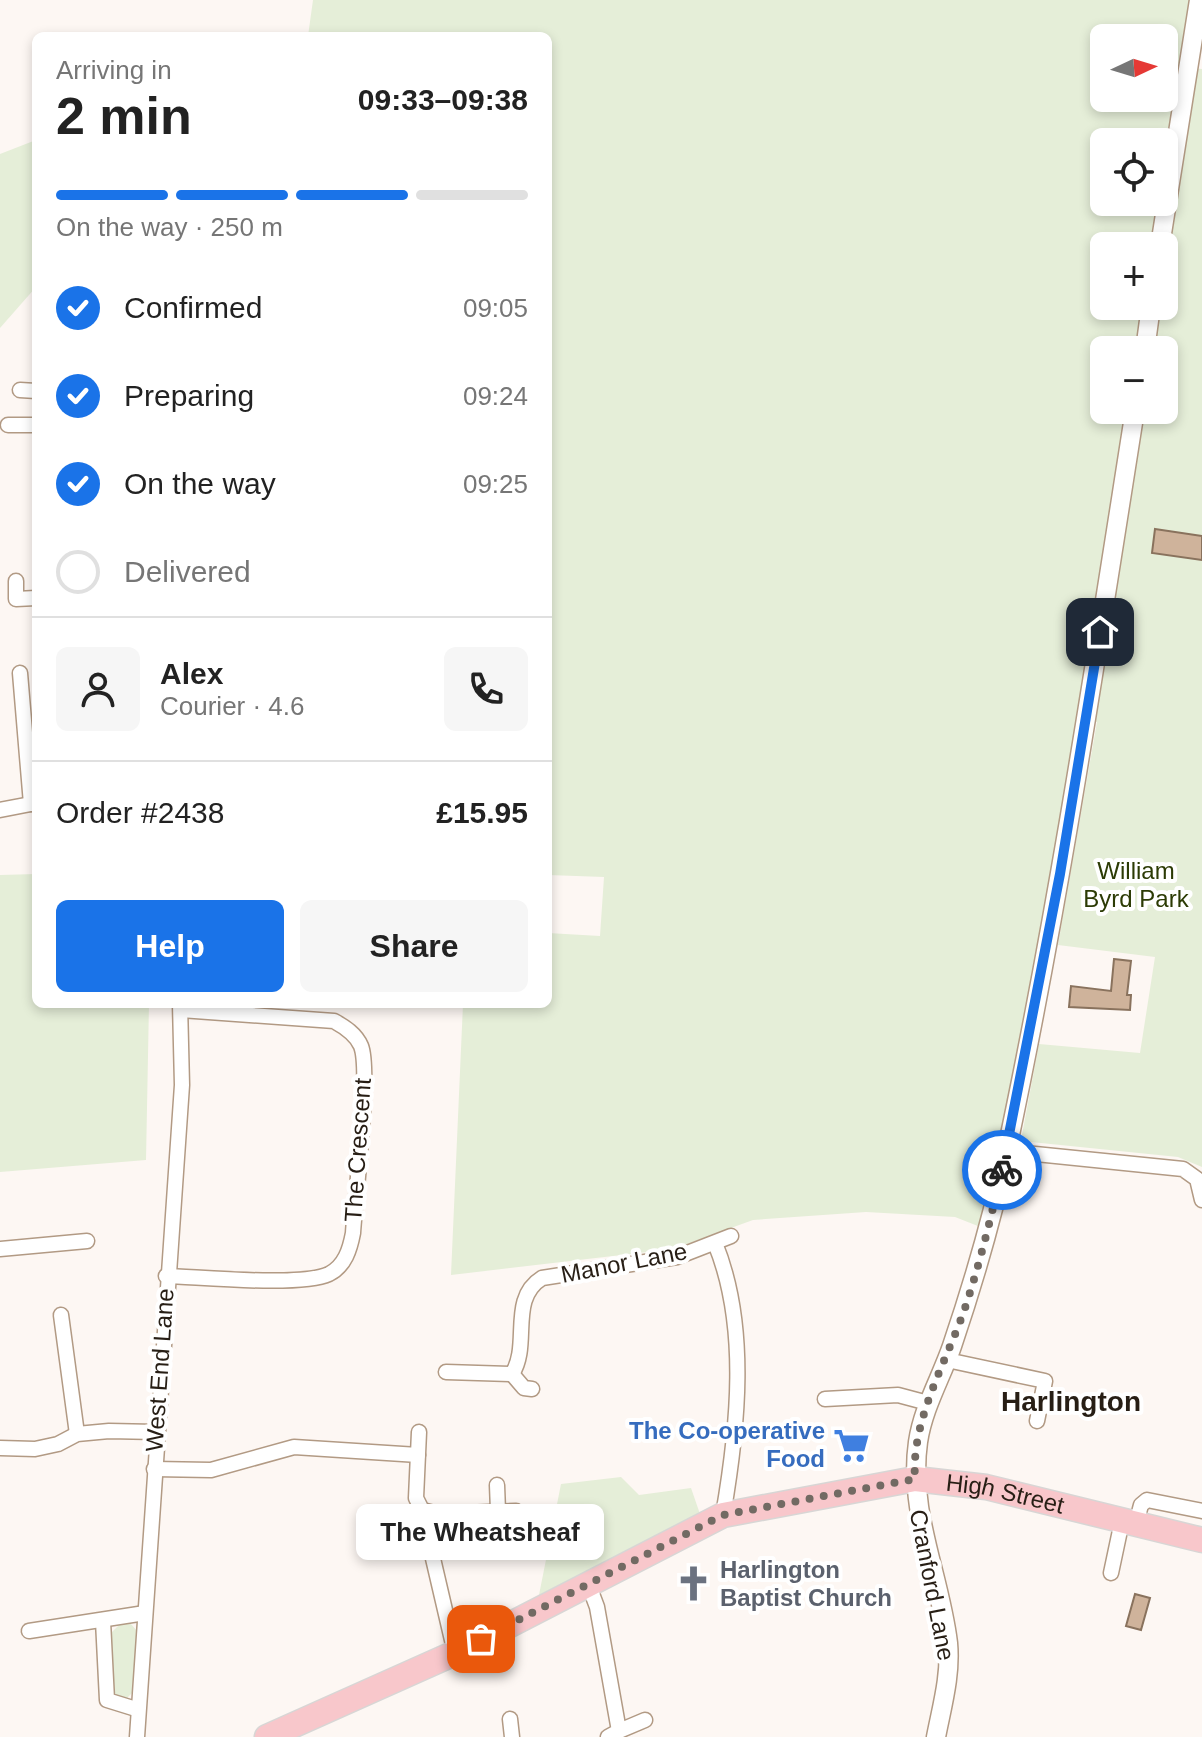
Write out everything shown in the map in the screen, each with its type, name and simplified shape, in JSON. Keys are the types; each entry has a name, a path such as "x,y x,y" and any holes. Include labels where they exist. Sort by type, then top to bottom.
{"main road":[{"name":"High Street","path":"267,1737 455,1653 723,1515 915,1479 986,1487 1202,1540"}],"street":[{"path":"1162,232 1199,0"},
{"path":"20,390 32,391"},
{"name":"Cranford Lane","path":"936,1737 948,1675 948,1643 916,1501 919,1437 928,1403 947,1360 984,1247 1007,1151 1076,787 1133,424"},
{"path":"8,425 32,425"},
{"path":"16,581 16,599 32,598"},
{"path":"20,673 32,785"},
{"path":"0,810 32,804"},
{"name":"West End Lane","path":"137,1737 136,1709 182,1085 180,1008"},
{"name":"The Crescent","path":"166,1276 308,1279 338,1269 350,1247 353,1233 364,1075 361,1046 354,1035 334,1021 191,1008"},
{"path":"1007,1151 1183,1169 1197,1179 1202,1200"},
{"name":"Manor Lane","path":"512,1374 519,1360 524,1299 533,1283 542,1278 677,1257 731,1236"},
{"path":"0,1249 87,1241"},
{"name":"Manor Lane","path":"715,1243 725,1266 736,1330 736,1380 723,1515"},
{"path":"61,1315 77,1434"},
{"path":"947,1360 1045,1381 1037,1421"},
{"path":"446,1372 512,1374 524,1388 532,1389"},
{"path":"825,1399 898,1395 928,1403"},
{"path":"0,1448 35,1449 58,1444 77,1434 156,1432"},
{"path":"419,1432 416,1498 422,1510 438,1514 516,1511"},
{"path":"154,1469 211,1470 294,1447 418,1455"},
{"path":"497,1485 498,1511"},
{"path":"1111,1573 1129,1522 1147,1500 1202,1511"},
{"path":"428,1537 455,1653"},
{"path":"588,1583 597,1607 614,1734 645,1720"},
{"path":"29,1631 145,1613"},
{"path":"103,1621 107,1700 136,1709"},
{"path":"510,1719 512,1737"}],"green space":[{"name":"William Byrd Park","path":"313,0 1190,0 1180,67 1202,69 1202,1167 1178,1157 1031,1142 1022,1135 1039,1044 1140,1053 1155,957 1058,945 1097,722 1080,720 983,1228 955,1217 866,1212 753,1220 673,1249 451,1275 463,1008 552,1008 552,933 600,936 604,877 552,875 552,32 309,32"},
{"path":"32,142 32,292 0,328 0,154"},
{"path":"32,874 32,1008 149,1008 146,1160 0,1172 0,875"},
{"path":"621,1477 639,1495 691,1488 700,1514 539,1595 561,1484"},
{"path":"122,1622 130,1623 138,1632 133,1692 125,1700 114,1698 111,1633"}],"building":[{"path":"1155,529 1202,536 1202,560 1152,553"},
{"path":"1114,959 1131,961 1127,995 1131,995 1130,1010 1069,1007 1071,986 1111,991"},
{"path":"1135,1594 1150,1598 1141,1630 1126,1626"}],"way so far":[{"path":"481,1639 723,1515 915,1479 914,1466 928,1403 972,1288 1002,1170"}],"place":[{"name":"The Co-operative Food","path":"851,1445"},
{"name":"Harlington Baptist Church","path":"694,1584"},
{"name":"The Wheatsheaf","path":"481,1639"}],"district":[{"name":"Harlington","path":"1071,1401"}],"route":[{"path":"1002,1170 1076,787 1100,632"}]}
